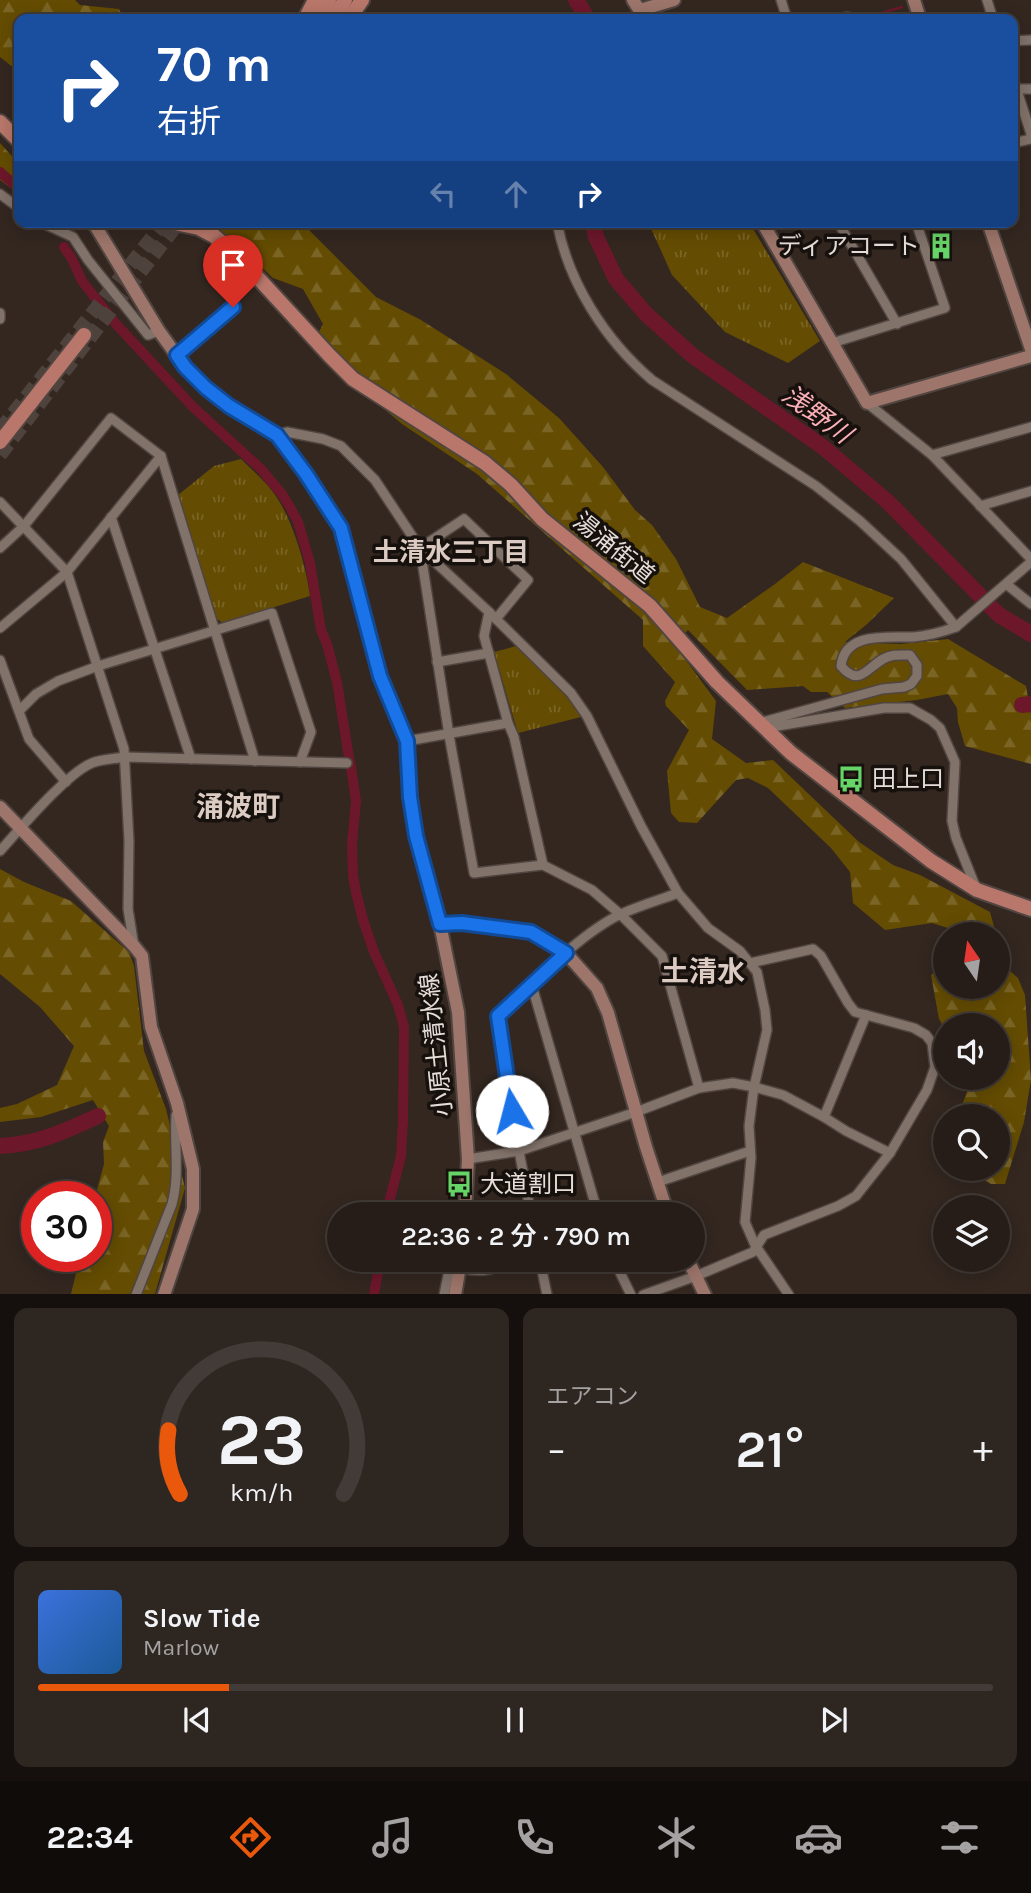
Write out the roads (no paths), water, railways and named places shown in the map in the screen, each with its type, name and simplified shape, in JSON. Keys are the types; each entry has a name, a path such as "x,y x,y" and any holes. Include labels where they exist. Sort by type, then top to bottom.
{"main road":[{"path":"0,122 14,136"},
{"name":"湯涌街道","path":"199,228 214,236 237,255 353,379 460,445 494,470 512,485 542,519 650,606 717,682 791,754 931,861 977,890 1031,909"},
{"path":"0,442 85,335"}],"street":[{"path":"639,10 674,0"},
{"path":"1018,92 1031,134"},
{"path":"53,228 72,237 148,335 159,331"},
{"name":"小原土清水線","path":"97,228 159,331 185,367 229,406 277,435 341,528 377,665 407,741 410,797 416,836 440,924 458,1012 468,1158 466,1202"},
{"path":"557,228 561,247 588,302 605,330 633,363 652,380 816,486 860,521 901,559 960,624"},
{"path":"762,725 882,689 904,687 917,677 917,665 910,655 892,655 874,665 865,674 853,676 846,673 841,666 842,657 849,647 863,640 879,636 914,637 942,632 960,624 1031,561 932,455 867,403 765,228"},
{"path":"841,228 897,324"},
{"path":"832,343 945,308 918,228"},
{"path":"990,228 1031,349"},
{"path":"177,355 233,307"},
{"path":"867,403 1031,356"},
{"path":"0,548 24,526 111,418 161,456 255,761"},
{"path":"932,455 1031,427"},
{"path":"277,435 287,432 323,439 341,446 376,480 420,548 571,693 587,716 641,826 678,893 708,929 740,951 757,972 767,1030 754,1087 749,1126 745,1222 755,1245 789,1294"},
{"path":"0,628 67,572 161,456"},
{"path":"980,506 1031,491"},
{"path":"0,502 67,572 124,750 129,841 128,909 134,946"},
{"path":"111,517 191,759"},
{"path":"420,548 464,519 528,580 492,616 484,636 514,737 543,865"},
{"path":"420,548 474,873 543,865 592,890 621,915 662,956 699,1088"},
{"path":"1005,585 1031,604"},
{"path":"19,711 36,694 58,681 98,666 272,613 311,732 300,762"},
{"path":"437,662 489,653"},
{"path":"0,660 29,739 66,782"},
{"path":"762,725 884,708 910,708 931,720 940,729 955,762 952,821 977,890"},
{"path":"407,741 508,723"},
{"path":"0,850 66,782 89,764 105,759 125,757 347,763"},
{"path":"0,807 142,956 151,1027 177,1103 193,1169 193,1209 164,1294"},
{"path":"529,1202 498,1016 566,953 600,927 621,915 678,893"},
{"path":"440,924 462,923 531,932 566,953 597,988 608,1013 664,1202"},
{"path":"643,1294 753,1252 755,1245 764,1235 838,1206 856,1196 890,1153 910,1121 927,1090 935,1067 932,1043 926,1035 914,1028 855,1012 821,956 813,949 750,963"},
{"path":"532,986 595,1202"},
{"path":"824,1116 866,1015"},
{"path":"468,1158 519,1152 699,1088 733,1083 783,1095 890,1153"},
{"path":"136,1294 173,1204 177,1179 177,1103"},
{"path":"658,1182 750,1151"},
{"path":"444,1294 454,1272"},
{"path":"455,1294 457,1272"},
{"path":"542,1272 547,1294"},
{"path":"620,1272 631,1294"},
{"path":"694,1272 705,1294"}],"waterway":[{"name":"浅野川","path":"576,0 585,14"},
{"path":"878,14 902,7"},
{"path":"0,172 14,185"},
{"name":"浅野川","path":"594,228 616,279 646,314 693,356 823,447 888,502 999,615 1031,634"},
{"path":"64,247 82,281 116,324 193,407 261,469 290,507 298,522 310,563 321,630 337,682 349,758"},
{"path":"1022,705 1031,704"},
{"path":"350,761 356,801 352,844 356,892 374,952 398,1005 404,1027 401,1156 389,1202"},
{"path":"0,1146 39,1140 98,1116"},
{"path":"374,1294 378,1272"}],"tunnel":[{"path":"0,430 159,228"},
{"path":"0,455 174,228"}],"place":[{"name":"ディアコート","path":"941,246"},
{"name":"田上口","path":"851,779"},
{"name":"大道割口","path":"459,1184"}],"district":[{"name":"土清水三丁目","path":"451,552"},
{"name":"涌波町","path":"238,806"},
{"name":"土清水","path":"703,971"}]}
